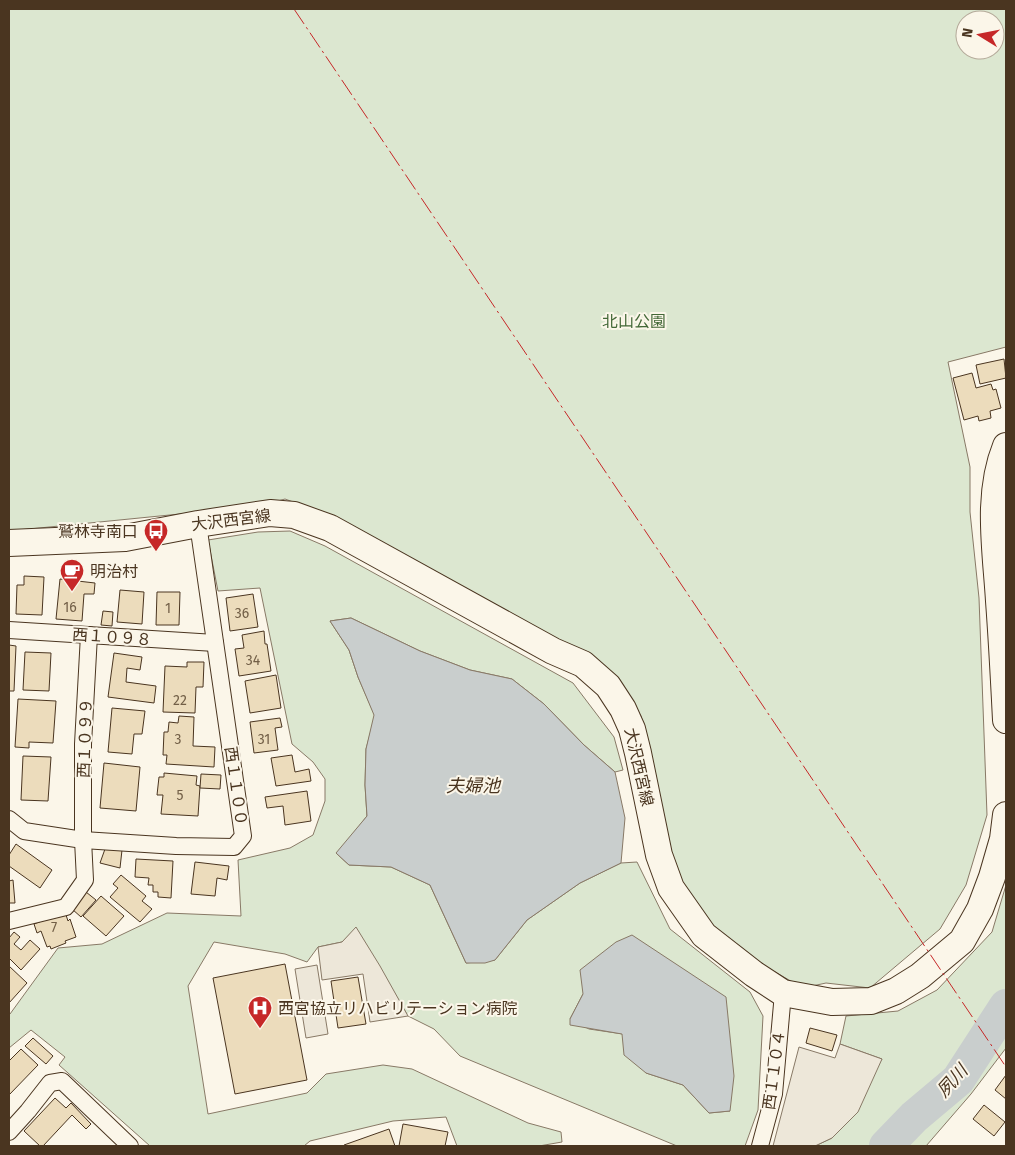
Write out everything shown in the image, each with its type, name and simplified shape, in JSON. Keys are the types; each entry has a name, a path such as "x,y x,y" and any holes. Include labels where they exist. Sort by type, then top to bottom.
{"main road":[{"path":"1006,446 997,477 994,498 1000,513 1006,720"},
{"name":"大沢西宮線","path":"9,543 125,538 270,513 294,515 330,528 553,650 583,664 608,686 623,709 632,729 658,855 671,888 704,935 754,974 783,993 832,1002 871,1001 896,991 927,970 962,941 980,909 992,877 1006,815"}],"street":[{"name":"西１１００","path":"9,819 24,831 83,840 176,846 234,847 244,836 198,524"},
{"name":"西１０９８","path":"9,630 215,643"},
{"name":"西１０９９","path":"9,921 66,907 85,880 83,744 89,635"},
{"name":"西１１０４","path":"760,1146 774,1094 783,993"},
{"path":"9,1132 50,1083 62,1081 130,1146"}],"green space":[{"name":"北山公園","path":"9,9 1006,9 1006,347 948,362 970,467 970,512 979,598 987,815 966,885 940,929 870,988 826,983 803,988 726,944 687,895 667,850 650,752 641,716 603,666 337,518 285,499 260,506 9,531"},
{"path":"290,531 325,546 573,683 614,737 623,770 615,772 584,745 544,704 512,679 470,670 420,651 351,618 330,621 349,650 358,677 375,716 366,749 365,785 367,816 337,854 349,865 391,867 430,885 466,963 495,960 527,920 580,883 621,863 637,862 670,929 750,992 763,1016 758,1110 745,1146 677,1146 460,1056 434,1029 408,1016 356,928 342,942 318,947 307,962 285,954 214,942 188,986 208,1114 307,1093 326,1074 383,1065 412,1069 528,1123 561,1132 562,1142 539,1146 457,1146 446,1117 393,1121 310,1141 304,1146 150,1146 59,1065 65,1057 31,1030 9,1048 9,1014 58,948 102,944 167,913 241,916 238,860 290,848 313,835 325,801 325,779 313,762 292,744 260,588 218,591 208,540 258,532","holes":["583,994 730,1111 709,1113 683,1085 646,1073 623,1034 589,1029 570,1019"]},
{"path":"1006,885 1006,1048 971,1094 926,1146 815,1146 832,1138 882,1059 840,1044 846,1016 898,1011 937,990 992,932"}],"shaded area":[{"path":"356,927 408,1016 370,1022 363,974 322,980 318,947 342,942"},
{"path":"317,965 328,1034 306,1038 295,969"},
{"path":"840,1044 882,1059 858,1112 832,1138 815,1146 773,1146 799,1047 835,1058"}],"water":[{"name":"夫婦池","path":"351,618 420,651 470,670 512,679 544,704 584,745 615,772 625,818 621,863 580,883 527,920 495,960 485,963 466,963 430,885 391,867 349,865 336,853 367,816 365,785 366,749 374,715 349,650 330,621"},
{"path":"632,935 726,997 734,1076 730,1111 709,1113 683,1085 646,1073 624,1055 622,1034 570,1025 570,1019 583,994 580,970 616,942"}],"building":[{"path":"1004,359 1006,378 980,384 976,365"},
{"path":"972,373 976,388 991,384 993,390 996,389 1001,408 990,411 991,418 979,421 978,416 964,420 953,378"},
{"path":"24,576 44,577 42,615 16,614 17,585 24,585"},
{"path":"60,579 95,583 94,594 84,594 82,621 56,619"},
{"path":"120,590 144,592 142,624 117,622"},
{"path":"157,592 180,592 179,625 156,625"},
{"path":"253,594 258,627 230,631 226,598"},
{"path":"103,611 113,612 112,626 101,625"},
{"path":"264,631 271,671 239,676 235,649 244,648 242,635"},
{"path":"9,645 16,646 14,691 9,691"},
{"path":"25,652 51,653 49,691 23,690"},
{"path":"114,653 142,657 140,670 127,668 126,682 156,686 154,703 108,697"},
{"path":"187,662 204,662 203,687 196,687 195,713 163,712 165,666 187,667"},
{"path":"276,675 281,708 250,713 245,681"},
{"path":"18,699 56,701 53,743 29,742 29,748 15,747"},
{"path":"112,708 145,711 142,734 134,734 132,754 108,752"},
{"path":"179,716 194,717 193,746 215,747 214,767 166,764 167,755 163,755 164,732 168,732 169,722 178,723"},
{"path":"280,718 282,727 275,728 278,750 254,753 250,722"},
{"path":"292,755 295,772 309,769 311,781 276,786 271,758"},
{"path":"23,756 51,757 48,801 21,800"},
{"path":"104,763 140,767 136,811 100,808"},
{"path":"164,773 197,776 196,785 200,786 198,816 161,814 163,795 157,795 159,777 164,777"},
{"path":"201,774 221,775 220,789 200,788"},
{"path":"307,791 311,821 285,825 283,806 267,808 265,797"},
{"path":"16,844 52,870 40,888 9,866 9,855"},
{"path":"105,849 122,850 120,868 100,863"},
{"path":"136,859 173,861 171,898 158,897 158,892 153,892 153,885 148,885 149,878 135,877"},
{"path":"195,862 229,866 227,880 217,878 215,896 191,894"},
{"path":"121,875 146,896 142,901 152,909 140,922 110,897 118,888 113,884"},
{"path":"13,880 15,903 9,903 9,881"},
{"path":"86,892 96,900 81,917 72,909"},
{"path":"101,896 124,916 106,936 83,916"},
{"path":"65,912 68,921 70,919 76,937 51,949 50,946 47,947 41,931 37,933 34,924"},
{"path":"14,932 20,937 14,944 21,950 30,940 40,949 21,970 9,958 9,938"},
{"name":"西宮協立リハビリテーション病院","path":"285,964 307,1080 235,1094 213,978"},
{"path":"9,966 27,983 9,1003"},
{"path":"358,977 366,1024 338,1028 331,981"},
{"path":"810,1028 837,1035 832,1051 806,1043"},
{"path":"33,1038 53,1056 46,1064 25,1046"},
{"path":"21,1049 38,1065 9,1095 9,1061"},
{"path":"1006,1075 1006,1099 995,1090"},
{"path":"55,1098 66,1108 71,1103 91,1124 86,1129 72,1115 43,1146 40,1146 24,1131"},
{"path":"984,1105 1005,1122 994,1136 973,1119"},
{"path":"403,1124 448,1132 445,1146 399,1146"},
{"path":"389,1129 395,1146 344,1146 344,1145"}],"waterway":[{"name":"夙川","path":"886,1146 914,1117 958,1080 1006,1006"}],"power":[{"path":"294,9 1006,1067"}],"place":[{"name":"鷲林寺南口","path":"156,552"},
{"name":"明治村","path":"72,592"},
{"name":"西宮協立リハビリテーション病院","path":"260,1029"}]}
